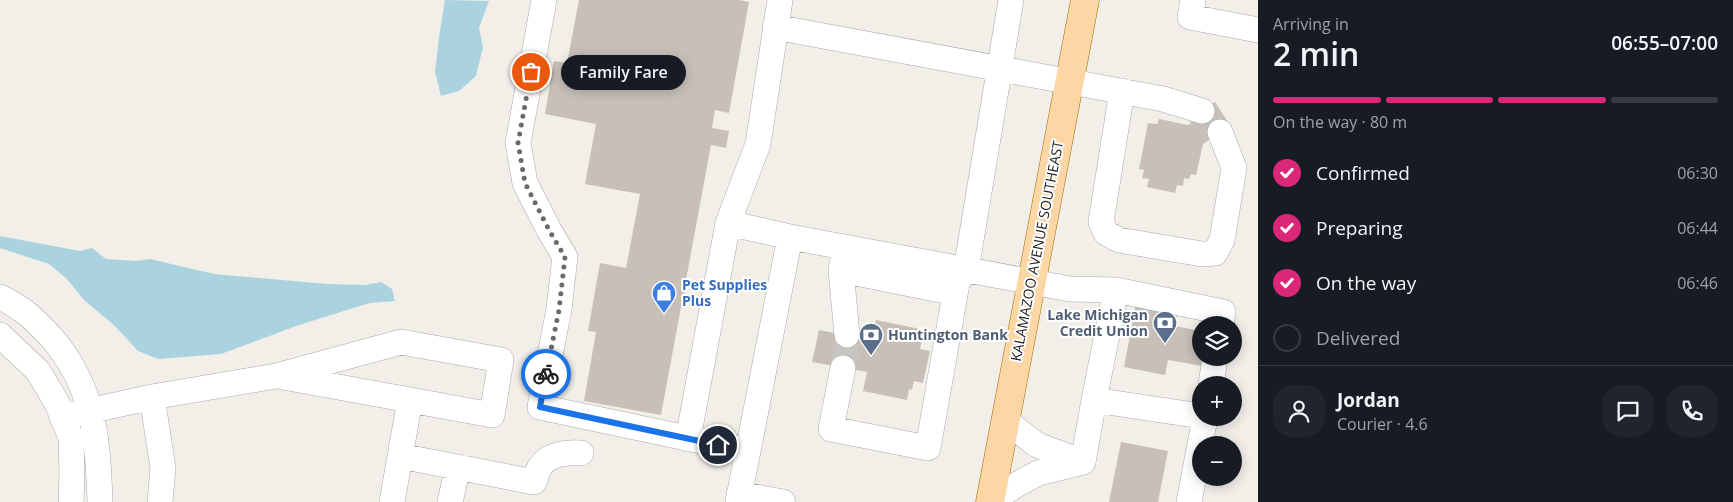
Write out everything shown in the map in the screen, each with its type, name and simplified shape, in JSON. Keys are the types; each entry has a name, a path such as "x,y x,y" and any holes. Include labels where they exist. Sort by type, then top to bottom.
{"main road":[{"name":"KALAMAZOO AVENUE SOUTHEAST","path":"990,502 1085,0"}],"street":[{"path":"544,0 518,143 525,183 565,257 559,310 540,407 748,451"},
{"path":"688,438 728,223 758,144 780,0"},
{"path":"843,368 831,429 928,448 957,283 966,270 1011,0"},
{"path":"1193,0 1190,17 1258,30"},
{"path":"775,28 1122,91 1163,99 1202,110"},
{"path":"1122,91 1101,222 1106,233 1119,240 1202,254 1215,253 1222,240 1234,168 1220,132"},
{"path":"728,223 790,236 843,259 955,293"},
{"path":"784,502 738,498 790,236"},
{"path":"843,259 966,270 1070,289 1116,290 1223,312 1222,316"},
{"path":"843,259 847,335"},
{"path":"1083,462 1116,290"},
{"path":"0,298 31,315 65,353 83,387 91,410 98,456 100,502"},
{"path":"0,335 38,371 57,403 71,438 71,502"},
{"path":"62,417 152,396 276,376 401,342 501,360 492,415 276,376"},
{"path":"152,396 164,468 160,502"},
{"path":"392,502 410,400"},
{"path":"1094,400 1192,415"},
{"path":"1006,421 1037,445 1083,462"},
{"path":"1189,502 1203,426"},
{"path":"400,456 458,468 533,492 540,466 553,456 568,452 580,453"},
{"path":"990,502 1016,484 1038,473 1083,462"},
{"path":"450,502 458,468"}],"water":[{"path":"445,0 489,1 479,28 483,47 476,76 459,91 441,96 435,72"},
{"path":"0,236 80,251 92,248 106,259 136,261 150,259 214,274 327,284 365,285 381,282 392,289 395,301 370,303 347,310 299,325 221,354 158,359 138,351 115,326 84,300 67,279 49,264 0,248"}],"building":[{"path":"579,0 739,0 749,2 729,113 715,110 712,128 729,131 726,148 711,145 661,415 584,401 596,332 588,331 600,263 626,268 640,194 585,184 596,124 545,114 554,61 567,63"},
{"path":"1215,102 1230,125 1203,144 1196,175 1191,174 1189,179 1184,178 1183,186 1177,185 1175,193 1147,187 1149,179 1142,178 1144,170 1139,169 1148,123 1157,124 1159,119 1188,125 1191,123 1189,119"},
{"name":"Lake Michigan Credit Union","path":"1136,303 1178,311 1175,326 1192,329 1192,364 1168,360 1165,375 1124,367"},
{"name":"Huntington Bank","path":"876,320 920,329 918,339 922,340 920,349 930,351 923,383 914,381 912,390 909,389 907,400 863,391 867,372 812,362 819,330 872,340"},
{"path":"1121,442 1168,451 1158,502 1109,502"}],"tunnel":[{"path":"843,368 847,335"}],"way so far":[{"path":"531,72 518,143 525,183 565,257 559,310 546,374"}],"place":[{"name":"Family Fare","path":"531,72"},
{"name":"Pet Supplies Plus","path":"664,314"},
{"name":"Lake Michigan Credit Union","path":"1165,344"},
{"name":"Huntington Bank","path":"871,356"}],"route":[{"path":"546,374 540,407 718,445"}]}
